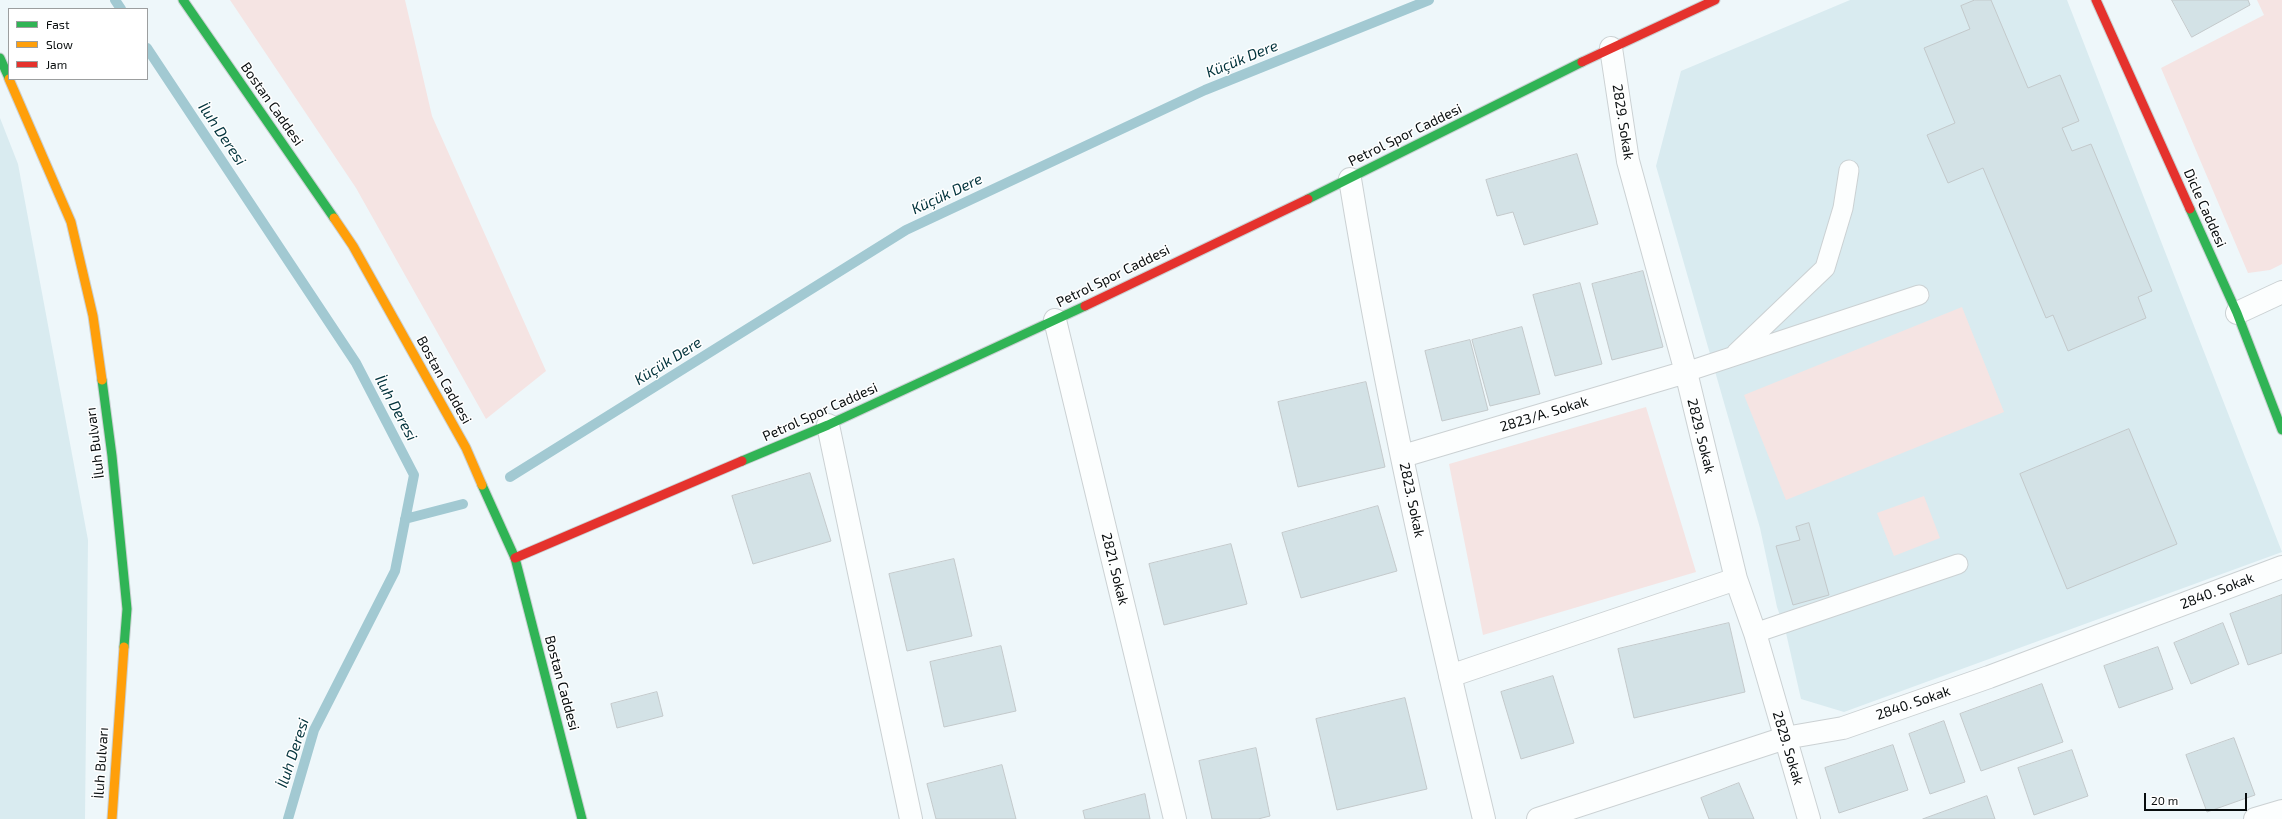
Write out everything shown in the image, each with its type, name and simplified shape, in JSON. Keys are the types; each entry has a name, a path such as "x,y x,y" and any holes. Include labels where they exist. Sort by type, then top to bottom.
{"street":[{"name":"Bostan Caddesi","path":"183,0 353,246 466,448 515,558 582,819"},
{"name":"Petrol Spor Caddesi","path":"515,558 828,425 1055,320 1350,179 1611,48 1715,0"},
{"name":"Dicle Caddesi","path":"2096,0 2237,313 2282,430"},
{"name":"2829. Sokak","path":"1611,48 1628,161 1686,372 1736,578 1755,633 1809,819"},
{"name":"İluh Bulvarı","path":"0,58 8,76"},
{"name":"İluh Bulvarı","path":"10,80 71,222 94,324 112,456 127,609 112,819"},
{"name":"2823. Sokak","path":"1350,179 1371,306 1450,676 1484,819"},
{"path":"2237,313 2282,292"},
{"name":"2821. Sokak","path":"1055,320 1175,819"},
{"name":"2823/A. Sokak","path":"1403,456 1686,372"},
{"path":"828,425 911,819"},
{"name":"2840. Sokak","path":"1538,819 1785,738 1850,725 1989,677 2282,567"},
{"path":"1450,676 1736,578"},
{"path":"2254,819 2282,811"}],"lane":[{"path":"1732,357 1825,268 1843,208 1849,170"},
{"path":"1686,372 1919,295"},
{"path":"1755,633 1958,564"}],"shaded area":[{"path":"230,0 405,0 432,116 546,371 486,419 356,188"},
{"path":"1850,0 2067,0 2282,552 1844,712 1801,699 1786,633 1777,607 1760,528 1656,166 1681,71"},
{"path":"2257,0 2282,0 2282,264 2270,270 2248,273 2161,68 2264,15"},
{"path":"0,118 18,164 88,540 85,819 0,819"},
{"path":"1962,307 2004,412 1786,500 1744,395"},
{"path":"1646,407 1696,572 1483,635 1449,464"},
{"path":"1924,496 1940,538 1894,556 1877,513"}],"building":[{"path":"1975,0 1991,0 2028,88 2060,75 2079,121 2062,128 2072,151 2091,144 2152,291 2138,297 2146,318 2068,351 2053,315 2046,318 1983,168 1948,183 1927,135 1955,123 1924,48 1970,29 1961,6"},
{"path":"2172,0 2248,0 2250,5 2192,37"},
{"path":"1577,154 1598,224 1524,245 1513,212 1497,216 1486,180"},
{"path":"1643,271 1663,347 1612,360 1592,284"},
{"path":"1580,283 1602,364 1555,376 1533,295"},
{"path":"1522,327 1540,394 1490,406 1472,340"},
{"path":"1470,340 1488,410 1442,421 1425,351"},
{"path":"1366,382 1385,467 1298,487 1278,402"},
{"path":"2129,429 2177,544 2067,589 2020,474"},
{"path":"810,473 831,541 753,564 732,496"},
{"path":"1378,506 1397,571 1301,598 1282,533"},
{"path":"1809,523 1829,595 1793,605 1776,546 1800,540 1796,527"},
{"path":"1231,544 1247,604 1164,625 1149,564"},
{"path":"954,559 972,636 907,651 889,574"},
{"path":"2282,595 2282,653 2248,665 2230,614"},
{"path":"1729,623 1745,692 1634,718 1618,649"},
{"path":"2223,623 2239,664 2191,684 2174,643"},
{"path":"1001,646 1016,711 944,727 930,662"},
{"path":"2158,647 2173,689 2119,708 2104,666"},
{"path":"1553,676 1574,743 1521,759 1501,692"},
{"path":"2042,684 2063,742 1981,771 1960,714"},
{"path":"657,692 663,716 617,728 611,704"},
{"path":"1405,698 1427,789 1337,810 1316,719"},
{"path":"1944,721 1965,782 1930,794 1909,734"},
{"path":"2234,738 2255,795 2207,812 2186,755"},
{"path":"1893,745 1908,790 1839,813 1825,768"},
{"path":"1256,748 1270,816 1258,819 1212,819 1199,761"},
{"path":"2072,750 2088,796 2034,815 2018,768"},
{"path":"1002,765 1016,819 936,819 927,784"},
{"path":"1739,783 1754,819 1709,819 1701,798"},
{"path":"1145,794 1150,819 1085,819 1083,811"},
{"path":"1987,796 1995,819 1923,819"}],"waterway":[{"name":"İluh Deresi","path":"115,0 120,8"},
{"name":"Küçük Dere","path":"510,477 906,230 1205,90 1429,0"},
{"name":"İluh Deresi","path":"148,50 356,363 414,475 395,571 314,730 288,819"},
{"name":"Küçük Dere","path":"405,519 463,504"}],"traffic: fast":[{"path":"183,0 334,218"},
{"path":"0,58 8,76"},
{"path":"1308,199 1582,62"},
{"path":"2190,209 2237,313 2282,430"},
{"path":"742,461 828,425 1085,306"},
{"path":"102,380 112,456 127,609 124,647"},
{"path":"482,485 515,558 582,819"}],"traffic: slow":[{"path":"9,80 71,222 93,316 102,380"},
{"path":"334,218 353,246 466,448 482,485"},
{"path":"112,819 124,647"}],"traffic: jam":[{"path":"1582,62 1715,0"},
{"path":"2096,0 2190,209"},
{"path":"1085,306 1308,199"},
{"path":"515,558 742,461"}]}
